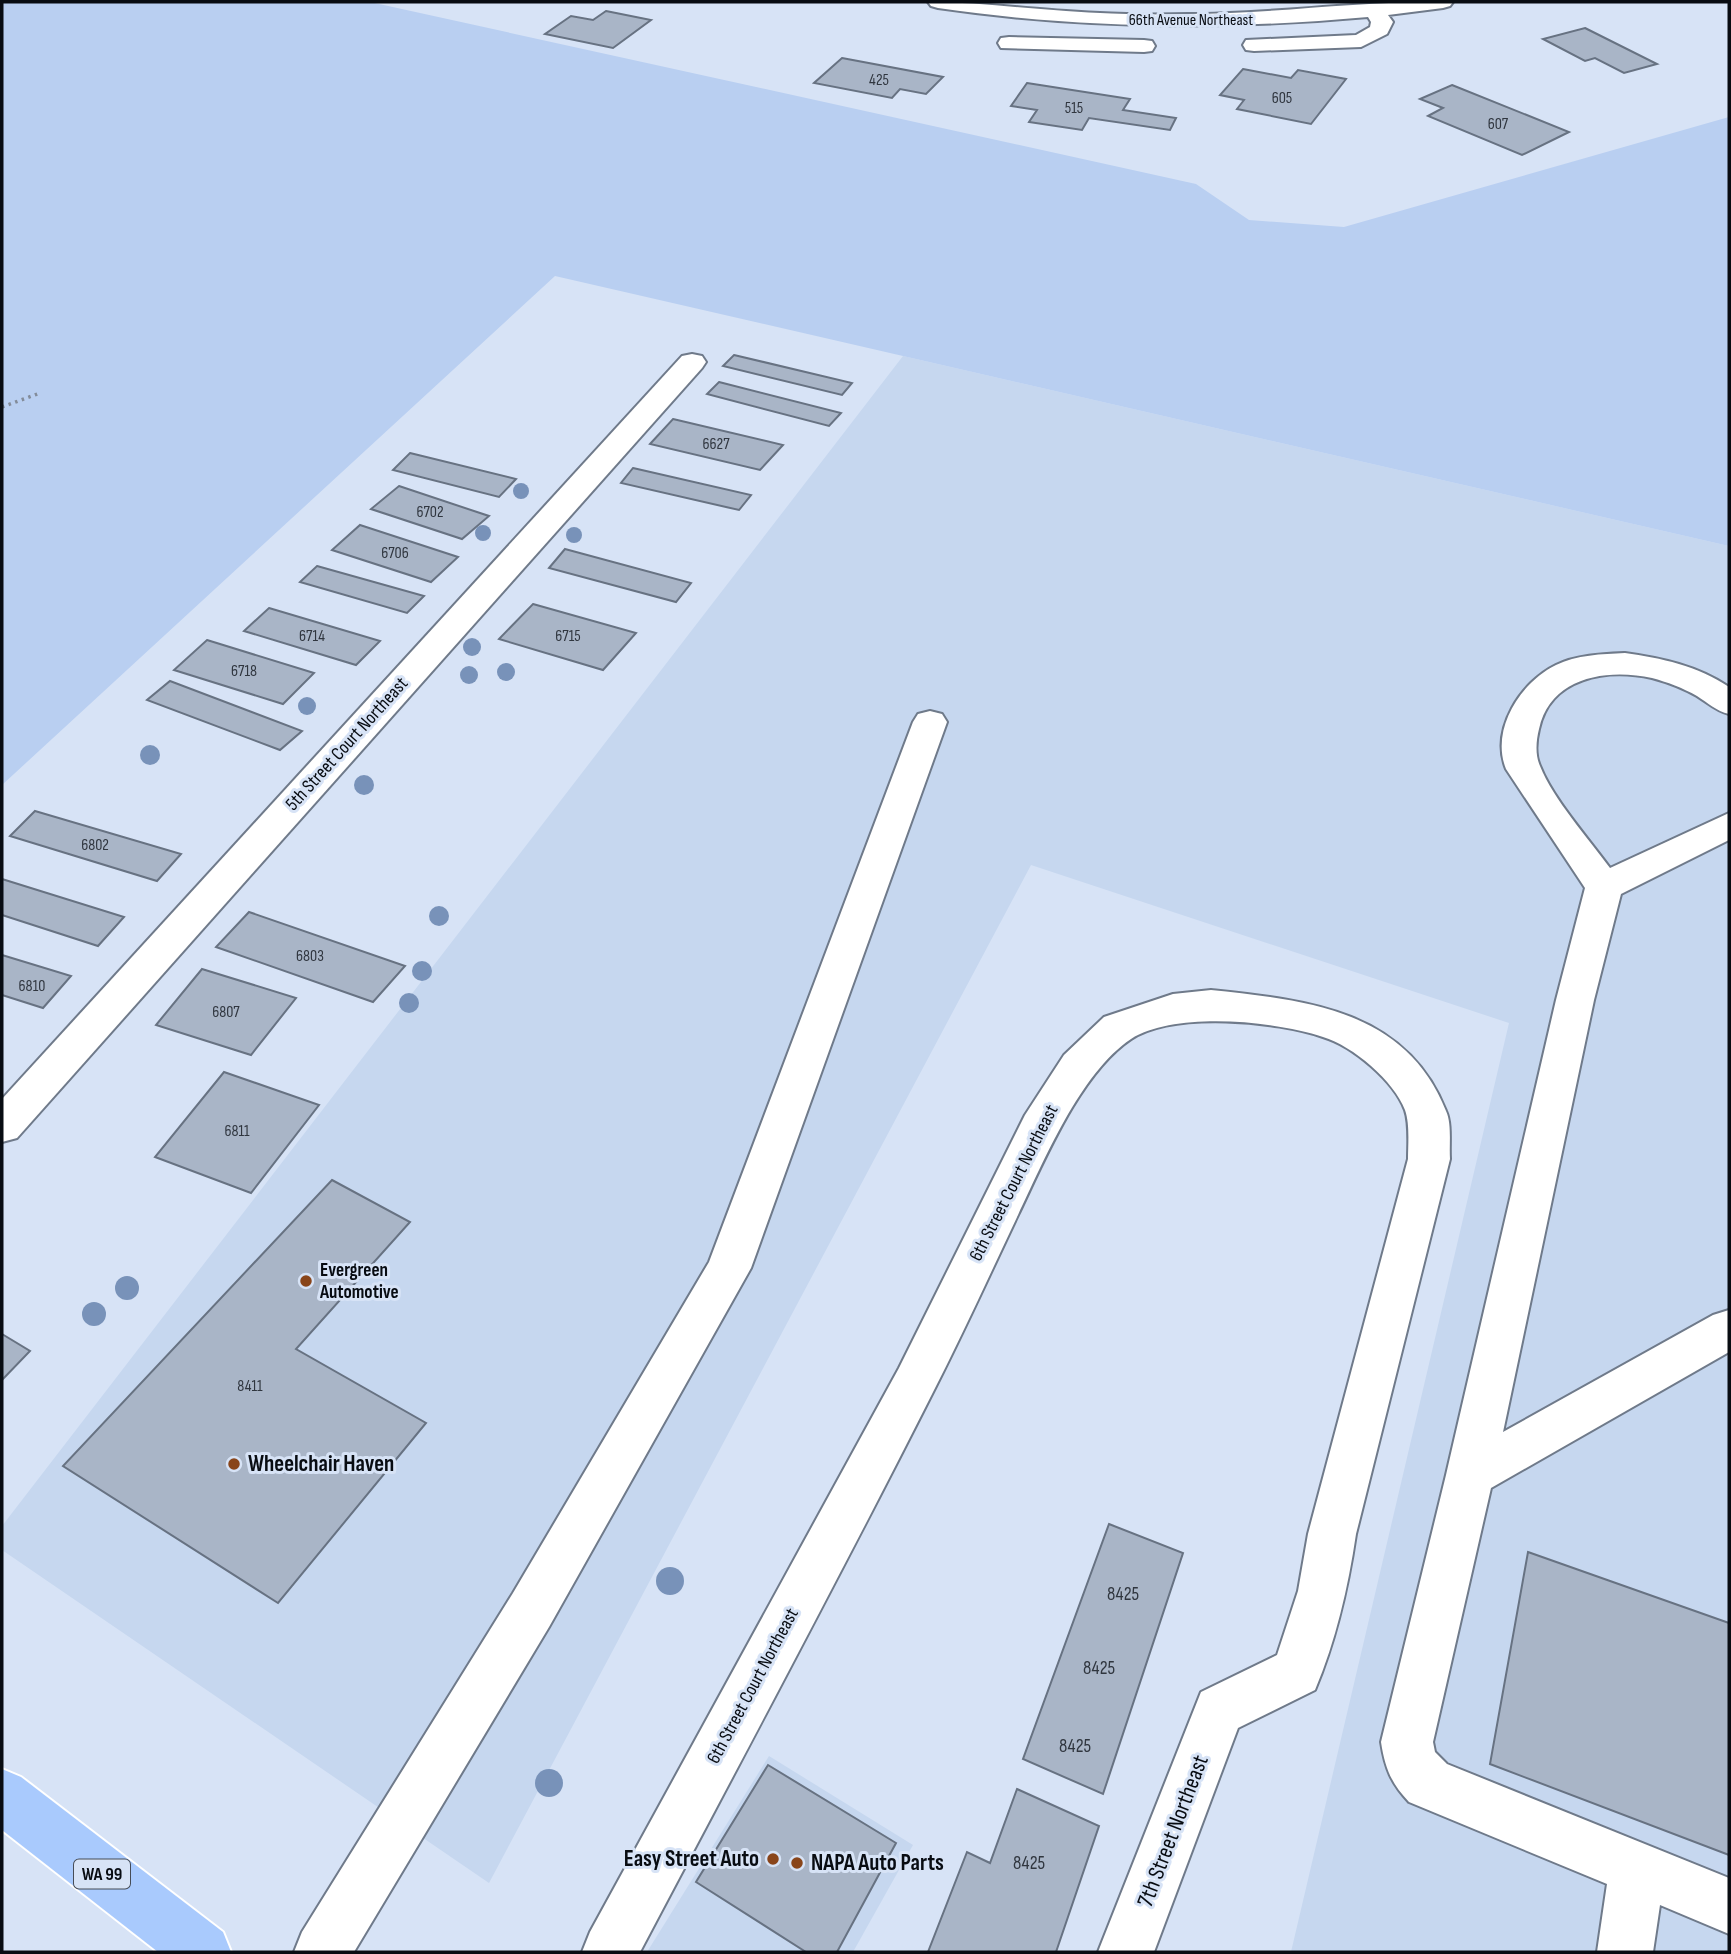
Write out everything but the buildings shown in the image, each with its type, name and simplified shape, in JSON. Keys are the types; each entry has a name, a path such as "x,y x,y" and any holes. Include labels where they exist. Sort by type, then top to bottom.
{"main road":[{"name":"WA 99","path":"2,1796 203,1952"}],"street":[{"name":"66th Avenue Northeast","path":"938,2 1100,20 1147,21 1250,20 1443,2"},
{"path":"1234,46 1361,41 1380,30 1382,22 1375,10"},
{"path":"1009,43 1170,46"},
{"name":"5th Street Court Northeast","path":"2,1126 692,362"},
{"path":"1604,887 1550,811 1521,764 1520,723 1536,694 1564,673 1609,662 1640,665 1680,676 1729,703"},
{"path":"322,1952 531,1610 729,1268 930,722"},
{"path":"1729,825 1604,887 1575,1000 1408,1742 1411,1765 1428,1783 1729,1906"},
{"name":"6th Street Court Northeast","path":"610,1952 915,1382 1040,1127 1078,1066 1118,1028 1173,1009 1211,1005 1260,1010 1335,1024 1382,1052 1409,1080 1427,1112 1429,1159 1332,1534 1323,1591 1297,1672 1219,1710"},
{"path":"1470,1475 1729,1329"},
{"name":"7th Street Northeast","path":"1126,1952 1219,1710"},
{"path":"1625,1952 1636,1870"}],"path":[{"path":"2,407 40,393"}],"shaded area":[{"path":"2,2 370,2 1196,184 1249,220 1344,227 1729,117 1729,546 555,276 2,785"},
{"path":"903,356 1729,546 1729,1952 1291,1952 1509,1023 1031,865 489,1883 2,1550 2,1526"},
{"name":"NAPA Auto Parts","path":"769,1756 913,1845 853,1952 647,1952"}],"place":[{"name":"Evergreen Automotive","path":"306,1281"},
{"name":"Wheelchair Haven","path":"234,1464"},
{"name":"Easy Street Auto","path":"773,1859"},
{"name":"NAPA Auto Parts","path":"797,1863"}]}
